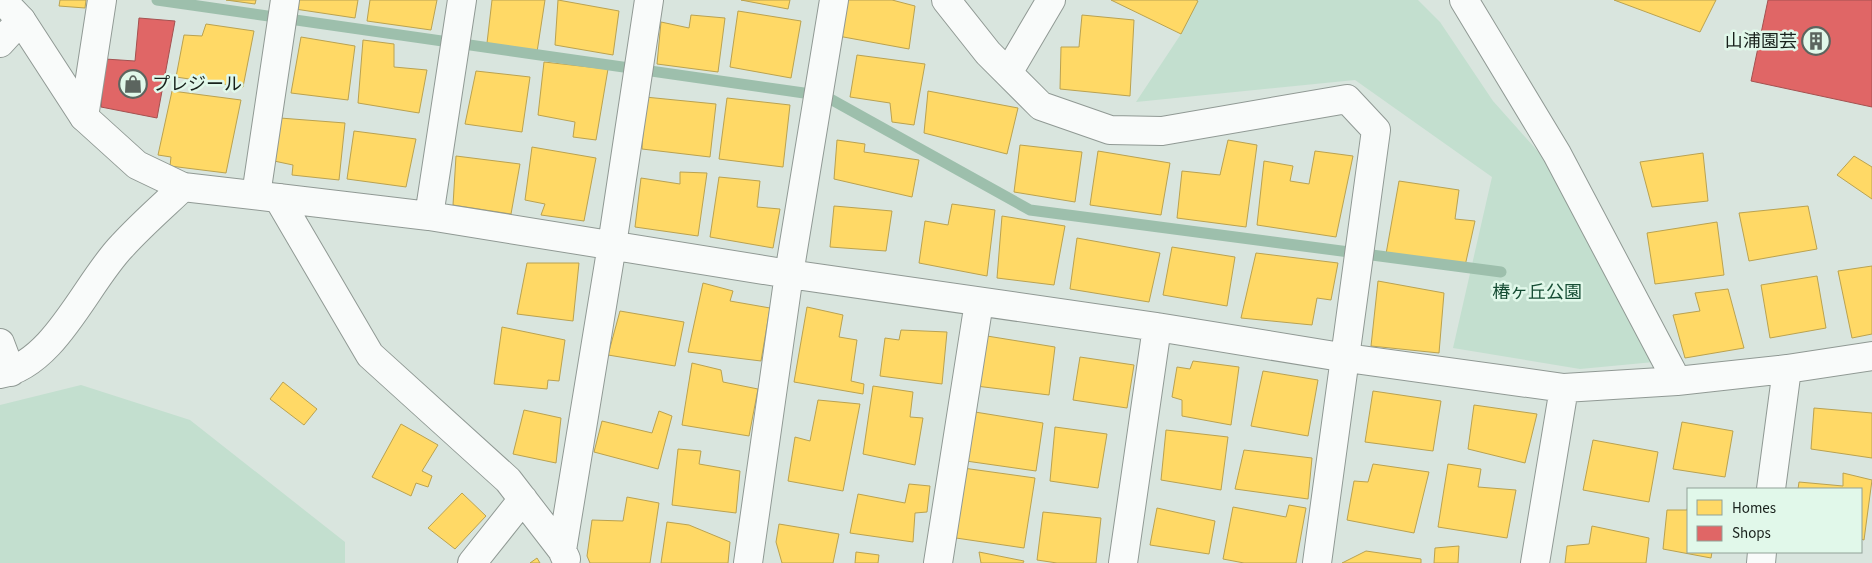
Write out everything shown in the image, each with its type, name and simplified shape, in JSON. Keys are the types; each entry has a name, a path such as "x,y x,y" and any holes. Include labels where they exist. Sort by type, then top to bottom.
{"street":[{"path":"2,0 21,20 84,117 138,165 183,187 428,216 789,274 1157,327 1347,358 1564,388 1677,381 1787,369 1872,356"},
{"path":"84,117 102,0"},
{"path":"565,557 634,87 642,50 649,0"},
{"path":"748,563 789,274 834,0"},
{"path":"946,0 988,53 1041,106 1110,130 1162,131 1348,99 1376,130 1356,274 1347,358 1317,563"},
{"path":"1008,73 1051,0"},
{"path":"1464,0 1557,154 1677,381"},
{"path":"284,2 279,38 267,196 370,355 508,480 565,557"},
{"path":"428,216 460,12"},
{"path":"0,43 21,20"},
{"path":"0,343 6,373 43,351 121,247 183,187"},
{"path":"938,563 979,302"},
{"path":"1123,563 1157,327"},
{"path":"1771,488 1787,369"},
{"path":"1535,563 1564,388"},
{"path":"472,563 523,499"}],"green space":[{"name":"椿ヶ丘公園","path":"1197,0 1418,0 1440,22 1493,101 1543,157 1654,362 1580,369 1453,348 1492,177 1355,80 1136,102 1181,34"},
{"path":"81,385 190,420 345,542 345,563 0,563 0,405"}],"building: Homes":[{"path":"60,0 86,0 85,8 59,6"},
{"path":"226,0 256,0 255,4"},
{"path":"297,0 358,0 355,18 295,9"},
{"path":"370,0 437,0 431,30 367,21"},
{"path":"492,0 545,0 537,52 487,43"},
{"path":"558,0 619,11 613,55 555,45"},
{"path":"741,0 790,0 788,9"},
{"path":"846,0 892,0 915,6 909,49 838,36"},
{"path":"1111,0 1196,0 1198,1 1181,34"},
{"path":"1614,0 1716,0 1700,32"},
{"path":"738,11 801,21 791,78 730,67"},
{"path":"691,15 725,18 718,72 657,64 661,22 689,28"},
{"path":"1082,15 1134,20 1130,96 1060,89 1061,47 1079,47"},
{"path":"206,24 254,31 243,87 176,77 184,35 202,36"},
{"path":"301,37 355,46 348,100 291,93"},
{"path":"363,40 394,44 394,67 427,70 419,113 358,103"},
{"path":"857,55 925,64 914,125 892,122 890,103 850,97"},
{"path":"544,62 608,69 596,140 573,137 575,122 538,115"},
{"path":"476,71 530,77 522,132 465,124"},
{"path":"172,91 241,100 226,173 170,166 171,157 158,155"},
{"path":"928,91 1018,108 1007,154 924,133"},
{"path":"645,97 716,104 710,157 642,149"},
{"path":"727,98 790,105 783,167 719,159"},
{"path":"280,118 345,123 339,180 292,175 293,165 274,161"},
{"path":"354,131 416,139 406,187 347,179"},
{"path":"837,140 865,144 864,152 919,160 912,197 834,179"},
{"path":"1228,140 1257,145 1246,227 1177,218 1182,171 1220,175"},
{"path":"1020,145 1082,152 1075,202 1014,192"},
{"path":"532,147 596,158 584,221 541,215 545,204 525,200"},
{"path":"1098,151 1170,163 1161,215 1090,205"},
{"path":"1315,151 1353,156 1336,237 1257,225 1264,161 1293,166 1290,181 1309,184"},
{"path":"1703,153 1708,201 1652,207 1640,162"},
{"path":"456,156 520,164 511,214 453,205"},
{"path":"1854,156 1872,167 1872,199 1837,175"},
{"path":"680,172 707,173 698,236 635,227 641,178 680,184"},
{"path":"719,177 760,181 757,207 780,209 773,248 710,237"},
{"path":"1399,181 1459,190 1455,219 1475,221 1465,266 1386,254"},
{"path":"952,204 995,210 987,276 919,263 925,221 948,225"},
{"path":"834,206 892,211 886,251 830,247"},
{"path":"1808,206 1817,249 1749,261 1739,213"},
{"path":"1002,216 1065,226 1054,285 997,278"},
{"path":"1717,222 1724,275 1655,284 1647,233"},
{"path":"1077,238 1160,253 1149,302 1070,289"},
{"path":"1172,247 1235,257 1227,306 1163,295"},
{"path":"1256,253 1338,263 1331,300 1317,298 1312,325 1241,318"},
{"path":"527,263 579,263 573,321 517,314"},
{"path":"1872,266 1872,334 1852,338 1838,271"},
{"path":"1817,276 1826,328 1770,338 1761,285"},
{"path":"1378,281 1444,293 1439,353 1371,346"},
{"path":"703,283 733,291 730,301 770,308 761,361 688,352"},
{"path":"1728,289 1744,348 1685,358 1673,315 1700,311 1695,293"},
{"path":"807,307 843,315 839,337 857,340 851,381 864,384 863,394 794,382"},
{"path":"620,311 684,322 675,366 608,355"},
{"path":"502,327 565,340 559,381 548,380 547,389 494,384"},
{"path":"901,330 947,332 942,384 880,376 885,338 899,340"},
{"path":"987,336 1055,347 1049,395 976,386"},
{"path":"1080,357 1134,365 1127,408 1073,400"},
{"path":"1193,361 1239,367 1231,425 1182,416 1182,400 1172,397 1177,367 1190,369"},
{"path":"692,363 721,370 723,382 758,389 749,436 682,425"},
{"path":"1263,371 1318,380 1308,436 1251,426"},
{"path":"283,382 317,409 304,425 270,399"},
{"path":"873,386 913,392 910,417 923,418 915,465 863,454"},
{"path":"1373,391 1441,401 1433,451 1365,442"},
{"path":"818,400 860,404 843,491 788,481 795,437 810,441"},
{"path":"1474,405 1537,414 1525,463 1468,449"},
{"path":"1814,408 1872,413 1872,458 1811,449"},
{"path":"524,410 561,418 556,463 513,454"},
{"path":"659,411 672,416 658,469 594,452 602,421 652,433"},
{"path":"975,412 1043,423 1036,471 966,461"},
{"path":"1682,422 1733,431 1725,477 1673,469"},
{"path":"401,424 438,445 422,471 432,476 428,487 416,483 411,496 372,477"},
{"path":"1055,427 1107,434 1098,488 1050,481"},
{"path":"1166,430 1228,437 1221,490 1161,480"},
{"path":"1593,440 1658,452 1649,502 1583,490"},
{"path":"678,449 701,451 699,464 740,471 736,513 672,505"},
{"path":"1244,450 1312,458 1308,499 1235,489"},
{"path":"1373,464 1429,472 1414,533 1347,520 1354,481 1368,482"},
{"path":"1448,464 1481,469 1478,487 1516,490 1507,538 1438,527"},
{"path":"963,468 1035,478 1024,548 956,538"},
{"path":"1843,473 1872,480 1864,540 1862,539 1862,488 1798,488 1799,482 1843,486"},
{"path":"909,484 930,486 927,512 915,513 913,542 850,533 858,494 905,503"},
{"path":"462,493 486,516 455,549 428,528"},
{"path":"627,497 659,503 650,563 590,563 587,556 592,520 623,521"},
{"path":"1289,505 1306,508 1296,563 1244,563 1223,559 1233,507 1286,517"},
{"path":"1157,508 1215,521 1209,554 1150,545"},
{"path":"1667,510 1687,510 1687,553 1712,553 1711,558 1663,549"},
{"path":"1043,512 1101,518 1096,563 1057,563 1037,560"},
{"path":"667,522 689,525 730,542 728,563 661,563"},
{"path":"779,524 839,534 833,563 782,563 776,542"},
{"path":"1592,526 1649,538 1646,563 1565,563 1567,546 1589,544"},
{"path":"1459,546 1458,563 1434,563 1435,548"},
{"path":"1366,551 1421,559 1421,563 1342,563"},
{"path":"856,552 879,555 878,563 855,563"},
{"path":"979,552 1024,561 1023,563 981,563"},
{"path":"537,558 540,563 530,563"}],"building: Shops":[{"name":"山浦園芸","path":"1768,0 1872,0 1872,107 1751,81"},
{"name":"プレジール","path":"139,18 175,21 157,118 101,107 105,59 135,61"}],"waterway":[{"path":"157,0 825,96 1030,210 1501,272"}],"place":[{"name":"山浦園芸","path":"1816,41"},
{"name":"プレジール","path":"133,84"}]}
